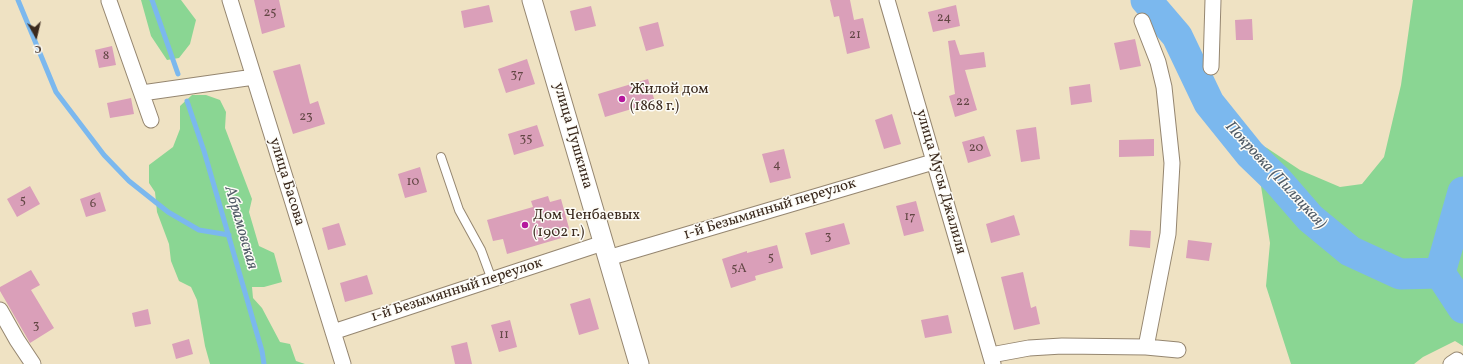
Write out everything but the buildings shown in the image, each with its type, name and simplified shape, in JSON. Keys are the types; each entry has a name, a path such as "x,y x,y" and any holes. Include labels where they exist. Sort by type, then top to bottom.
{"street":[{"name":"улица Басова","path":"230,0 343,364"},
{"name":"улица Пушкина","path":"532,0 639,364"},
{"name":"улица Мусы Джалиля","path":"887,0 933,162 992,359"},
{"path":"1211,67 1213,0"},
{"path":"109,1 151,120"},
{"path":"1142,21 1158,62 1164,88 1172,163 1168,234 1146,347"},
{"path":"142,93 254,77"},
{"name":"1-й Безымянный переулок","path":"333,332 492,280 933,162"},
{"path":"0,310 33,364"},
{"path":"992,359 1029,348 1062,346 1146,347 1178,350"}],"lane":[{"path":"441,157 459,210 479,246 492,280"}],"green space":[{"path":"141,0 181,0 196,20 190,44 179,58 167,60 151,36"},
{"path":"1413,0 1463,0 1463,346 1455,341 1423,357 1414,364 1291,364 1266,286 1270,243 1261,186 1233,132 1267,148 1300,170 1340,187 1362,184 1384,157 1401,85"},
{"path":"192,95 206,95 220,100 226,112 225,128 252,199 249,212 259,246 274,253 282,282 264,287 252,287 253,298 262,308 280,342 290,344 296,361 305,364 210,364 205,346 197,300 191,287 179,281 171,261 169,244 157,212 155,192 149,183 149,165 173,147 180,129 180,106"}],"waterway":[{"path":"18,0 56,92 104,155 129,181 168,212 199,230 229,235"},
{"name":"Абрамовская","path":"152,0 178,74"},
{"name":"Покровка (Пиляцкая)","path":"1146,0 1177,36 1209,103 1250,154 1277,180 1310,218 1350,251 1400,274 1440,273 1463,308"},
{"name":"Абрамовская","path":"187,101 204,151 262,351 264,364"},
{"path":"1440,273 1463,192"}],"place":[{"name":"Жилой дом (1868 г.)","path":"622,99"},
{"name":"Дом Ченбаевых (1902 г.)","path":"525,225"}]}
